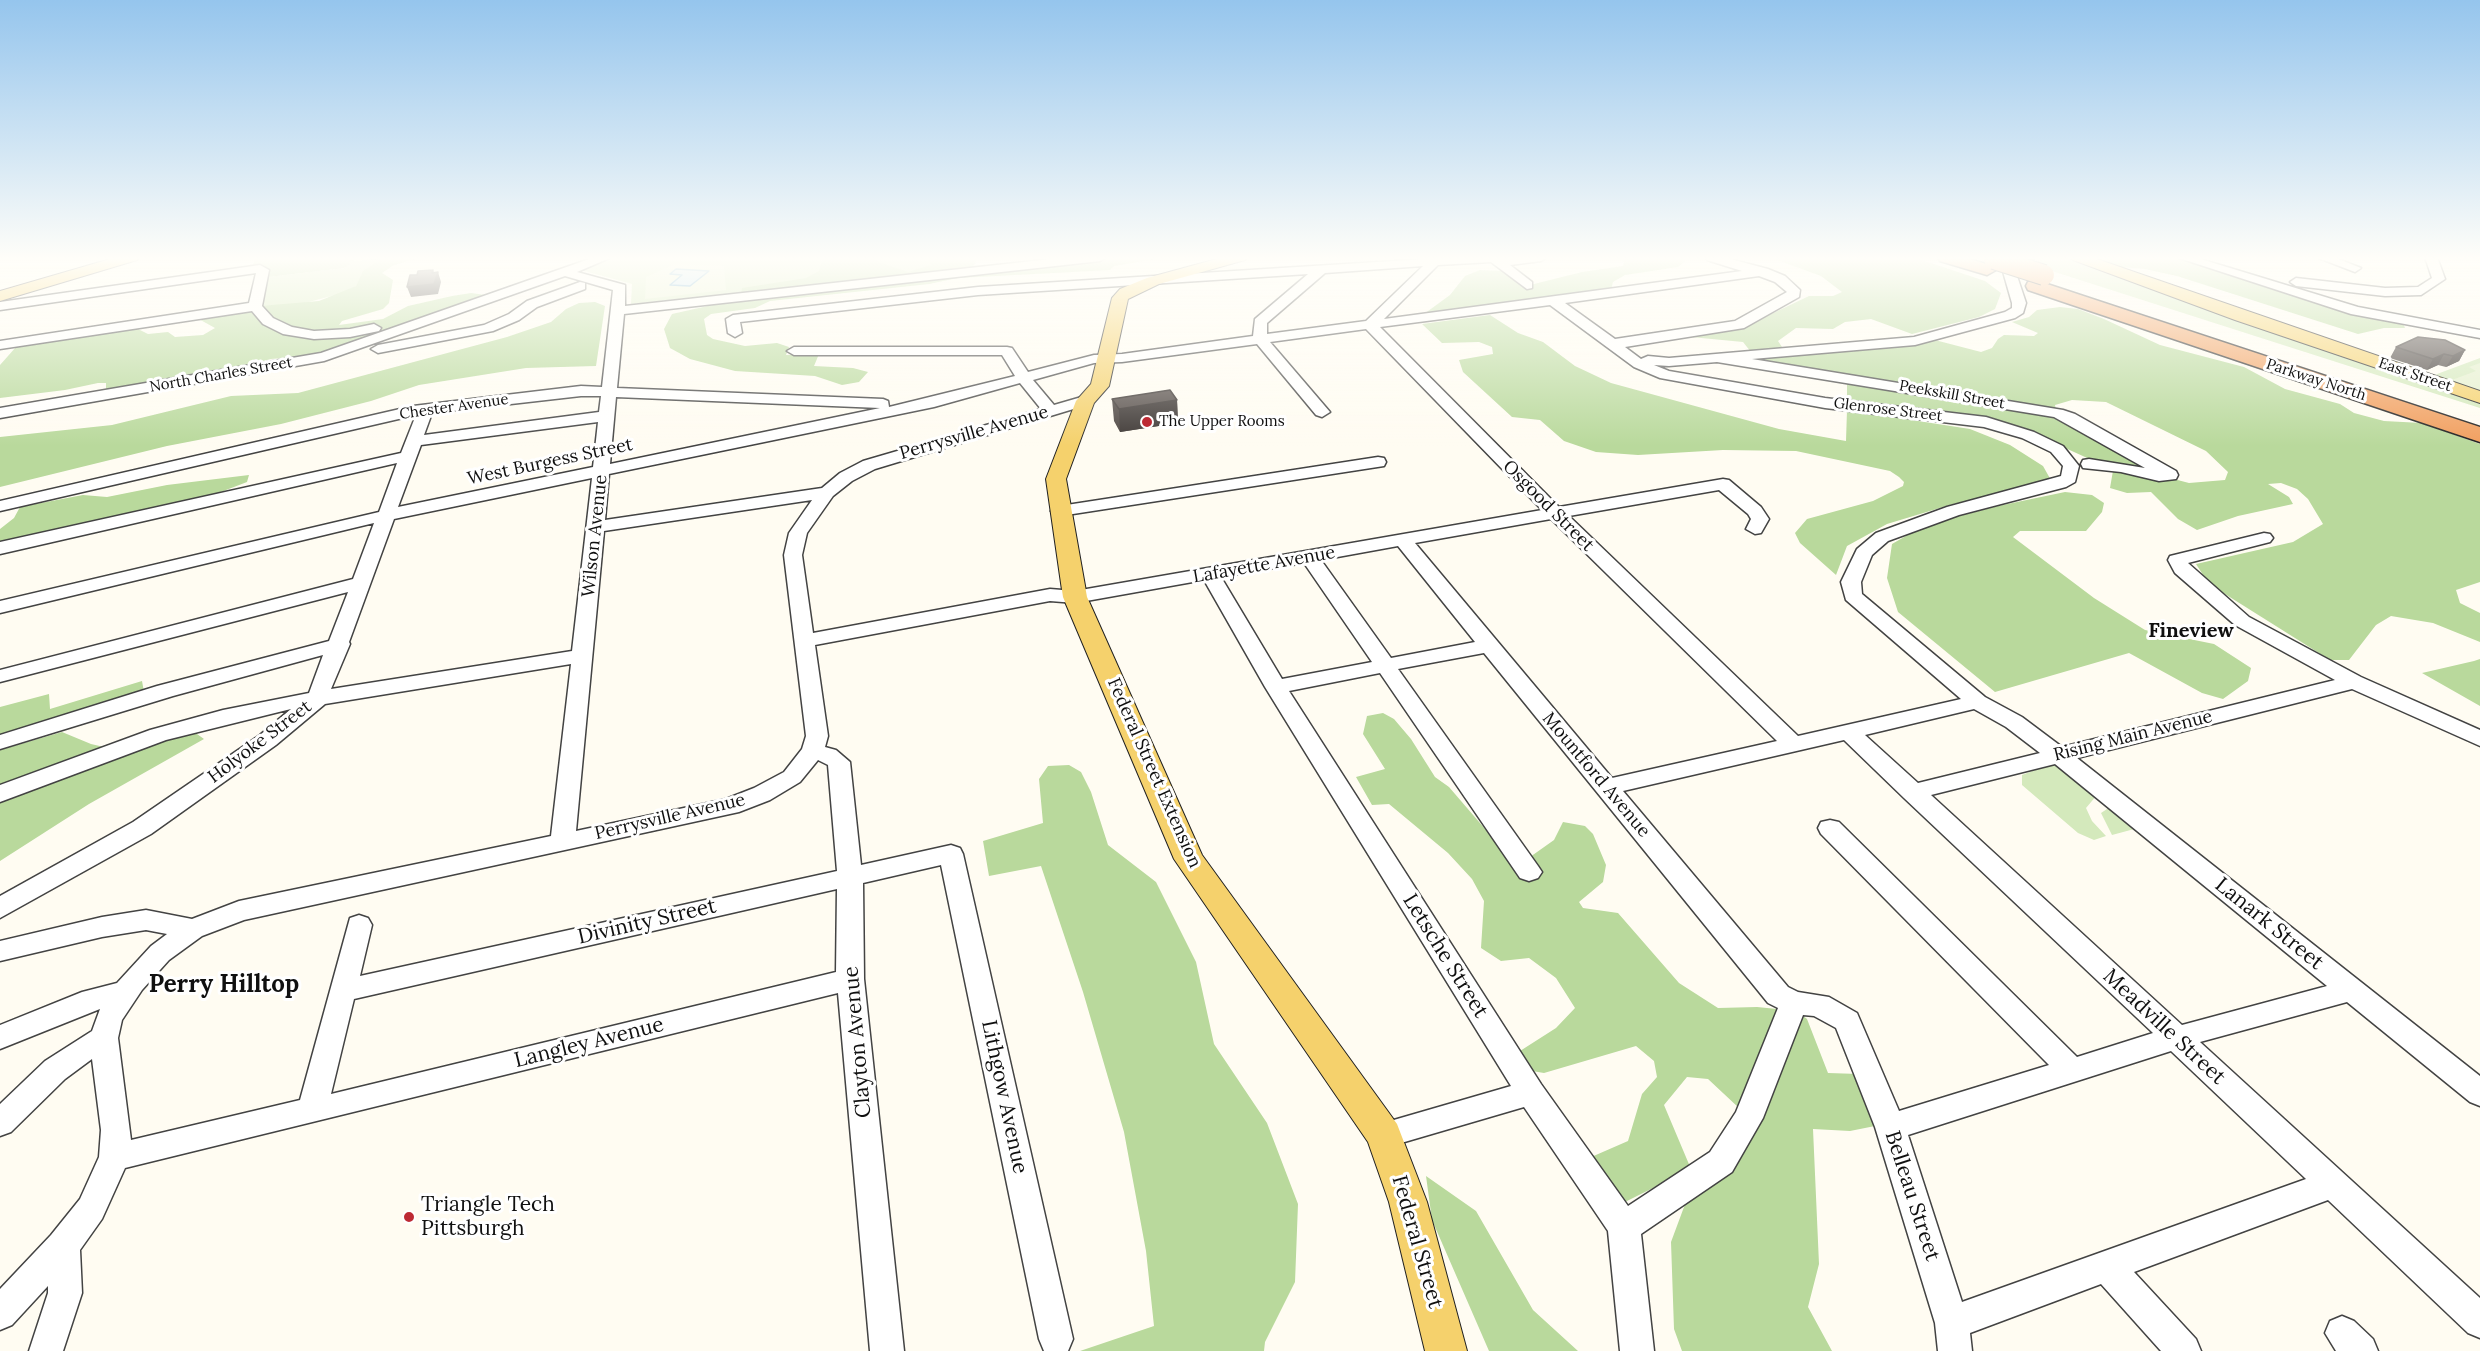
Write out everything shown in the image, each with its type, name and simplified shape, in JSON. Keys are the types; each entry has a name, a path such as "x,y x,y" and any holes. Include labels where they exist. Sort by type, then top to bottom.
{"highway":[{"name":"Parkway North","path":"2151,320 2480,435"},
{"path":"2159,320 2480,425"},
{"name":"Parkway North","path":"2167,320 2480,416"}],"main road":[{"path":"1085,401 1100,387 1116,320"},
{"name":"East Street","path":"2253,320 2480,397"},
{"name":"Federal Street Extension","path":"1085,401 1056,479 1075,597 1189,859 1384,1135"},
{"name":"Federal Street","path":"1384,1135 1408,1202 1446,1351"}],"street":[{"path":"0,345 163,320"},
{"path":"267,320 288,331 314,335 350,333 406,320"},
{"name":"North Charles Street","path":"0,413 324,357 428,320"},
{"path":"324,357 478,331 506,320"},
{"name":"Wilson Avenue","path":"564,842 616,320"},
{"path":"734,326 776,320"},
{"path":"1262,320 1260,322 1260,339 1322,412"},
{"path":"1370,325 1375,320"},
{"name":"West Burgess Street","path":"0,607 387,515 917,406 1087,360 1408,320"},
{"path":"1580,320 1644,367 1665,375 1825,402"},
{"path":"1613,344 1739,325 1748,320"},
{"path":"1632,359 1670,362 1915,341 1992,320"},
{"path":"2405,320 2480,334"},
{"name":"Osgood Street","path":"1370,325 1556,514 1794,745"},
{"path":"794,351 1007,351 1023,377 1051,411"},
{"name":"Peekskill Street","path":"1718,358 2057,413 2170,474"},
{"name":"Chester Avenue","path":"0,506 426,410 581,391 917,406"},
{"name":"Perrysville Avenue","path":"0,1312 63,1246 91,1209 114,1157 116,1130 104,1038 109,1018 124,992 160,953 193,930 239,911 731,806 762,794 792,777 813,751 817,736 793,555 798,533 809,514 827,492 846,477 869,465 1085,401"},
{"name":"Glenrose Street","path":"1825,402 1986,422 2028,435 2089,464 2121,467 2161,477 2170,474"},
{"name":"Glenrose Street","path":"1825,402 1985,429 2020,438 2043,450 2060,467 2060,483"},
{"name":"Holyoke Street","path":"0,908 142,828 268,740 318,699 426,410"},
{"path":"0,548 279,483 412,449 607,416"},
{"path":"2056,449 2071,466 2069,478 2060,483"},
{"path":"1060,511 1378,462"},
{"path":"2060,483 2090,479 2093,473 2089,464"},
{"name":"Lanark Street","path":"2060,483 1953,511 1882,537 1864,553 1851,582 1853,596 1977,702 2014,722 2058,755 2480,1093"},
{"name":"Lafayette Avenue","path":"805,641 1050,595 1075,597 1310,558 1723,484 1755,511 1760,519 1755,529"},
{"path":"596,527 827,492"},
{"path":"2264,538 2176,560 2207,593 2242,621 2354,682 2480,739"},
{"name":"Mountford Avenue","path":"1403,540 1778,995 1794,1003"},
{"path":"1310,558 1387,665 1529,872"},
{"name":"Letsche Street","path":"1210,574 1276,687 1531,1093 1624,1227 1637,1351"},
{"path":"0,676 362,582"},
{"path":"0,742 165,691 340,644"},
{"path":"1276,687 1491,645"},
{"path":"0,794 190,724 318,699 582,656"},
{"name":"Rising Main Avenue","path":"1912,792 2354,682"},
{"path":"1607,787 1977,702"},
{"name":"Meadville Street","path":"1849,732 2480,1321"},
{"name":"Clayton Avenue","path":"813,751 828,754 839,762 850,877 850,979 887,1351"},
{"path":"1830,828 2072,1070"},
{"name":"Divinity Street","path":"342,991 951,854"},
{"name":"Lithgow Avenue","path":"951,854 1056,1339"},
{"path":"0,951 102,927 146,920 193,930"},
{"path":"320,1108 342,991 359,925"},
{"name":"Langley Avenue","path":"114,1157 850,979"},
{"path":"1890,1128 2176,1038 2352,990"},
{"path":"0,1036 93,1000 124,992"},
{"path":"1624,1227 1721,1162 1748,1118 1794,1003"},
{"name":"Belleau Street","path":"1794,1003 1820,1005 1847,1021 1890,1128 1954,1337 2107,1267 2332,1184"},
{"path":"0,1123 55,1070 104,1038"},
{"path":"1384,1135 1531,1093"},
{"path":"46,1351 65,1293 63,1246"},
{"path":"2107,1267 2184,1351"}],"green space":[{"path":"201,320 345,320 339,325 375,320 421,320 317,355 271,359 223,371 109,390 106,390 106,383 98,383 65,390 0,398 0,365 16,347 134,327 148,334 168,332 175,337 203,335 215,328"},
{"path":"553,320 603,320 596,366 526,368 419,385 371,401 281,424 167,446 0,487 0,437 112,425 231,396 298,393 507,337"},
{"path":"669,320 704,320 707,335 713,339 745,346 777,343 789,347 786,355 819,354 814,366 853,368 868,372 859,382 842,385 815,376 735,371 690,359 670,348 664,329"},
{"path":"1452,320 1498,320 1518,333 1543,342 1575,366 1611,383 1779,429 1846,441 1847,410 1970,429 2010,445 2043,466 2052,482 1953,504 1887,524 1847,546 1836,575 1800,543 1795,533 1807,519 1873,501 1903,486 1904,482 1890,471 1796,451 1723,450 1638,455 1596,452 1564,441 1540,420 1512,417 1463,372 1459,360 1493,354 1492,347 1479,342 1442,343 1422,324"},
{"path":"1759,320 1862,320 1845,322 1833,329 1796,328 1778,341 1784,350 1751,352 1743,342 1691,337 1744,327"},
{"path":"1874,320 1967,320 1912,334"},
{"path":"2019,320 2106,320 2160,345 2244,367 2285,389 2340,404 2354,413 2384,421 2422,423 2480,444 2480,582 2456,590 2460,603 2480,613 2480,642 2433,623 2391,616 2376,625 2349,660 2330,660 2209,584 2196,564 2293,542 2323,524 2308,499 2297,489 2281,483 2268,484 2289,497 2293,504 2238,516 2197,530 2178,519 2151,492 2127,493 2110,488 2114,465 2111,461 2096,462 2041,437 1965,415 1847,401 1847,378 1740,358 1931,339 1981,352 1992,348 2004,335 2034,336 2038,333 2012,322","holes":["2072,400 2106,402 2206,451 2228,472 2225,480 2189,483 2166,477 2057,415 2055,405"]},
{"path":"2205,320 2242,320 2480,404 2480,408"},
{"path":"2314,320 2391,320 2403,323 2405,328 2384,328 2358,334"},
{"path":"2480,358 2480,395 2429,377"},
{"path":"2480,363 2480,391 2452,380 2476,371 2469,367"},
{"path":"249,475 247,482 213,495 0,545 0,529 14,518 20,507 83,495 107,497 167,485"},
{"path":"2065,492 2092,495 2104,503 2102,512 2086,531 2020,531 2013,537 2094,598 2145,630 2214,644 2251,668 2248,681 2223,699 2202,693 2129,653 1995,692 1898,612 1887,578 1892,544 1925,525"},
{"path":"2480,659 2480,706 2422,673 2474,661"},
{"path":"142,681 144,692 0,735 0,707 49,694 50,709"},
{"path":"1383,713 1394,719 1411,739 1435,777 1449,787 1504,851 1530,857 1554,840 1563,822 1585,826 1593,834 1606,865 1603,882 1579,902 1583,908 1618,913 1679,983 1718,1008 1757,1007 1797,1011 1807,1019 1828,1073 1859,1074 1880,1125 1850,1131 1813,1129 1819,1264 1808,1307 1832,1351 1682,1351 1674,1329 1671,1242 1684,1207 1716,1158 1739,1108 1708,1079 1687,1077 1664,1105 1691,1169 1621,1204 1589,1158 1628,1141 1642,1094 1657,1077 1654,1061 1636,1046 1544,1073 1532,1071 1520,1051 1556,1028 1575,1008 1556,978 1529,958 1501,961 1481,948 1484,901 1472,879 1448,853 1389,804 1372,805 1356,777 1385,769 1363,734 1367,716"},
{"path":"190,729 204,739 89,804 0,861 0,750 62,732 91,744 126,752"},
{"path":"2051,764 2061,767 2097,795 2086,808 2092,821 2106,836 2094,840 2078,833 2022,785 2022,775"},
{"path":"1069,765 1081,772 1091,792 1108,845 1156,882 1196,962 1214,1044 1267,1123 1298,1204 1295,1282 1265,1342 1264,1351 1080,1351 1154,1326 1146,1251 1124,1132 1083,992 1041,866 989,876 983,841 1043,823 1039,779 1048,766"},
{"path":"2110,807 2138,828 2112,835 2101,813"},
{"path":"1426,1176 1476,1211 1533,1310 1578,1351 1489,1351 1432,1220"}],"building":[{"path":"2418,337 2445,340 2465,350 2453,356 2444,354 2433,359 2396,347"},
{"path":"1170,390 1177,400 1119,409 1112,399"}],"place":[{"name":"The Upper Rooms","path":"1147,422"},
{"name":"Triangle Tech Pittsburgh","path":"409,1217"}],"district":[{"name":"Fineview","path":"2191,631"},
{"name":"Perry Hilltop","path":"224,985"}]}
